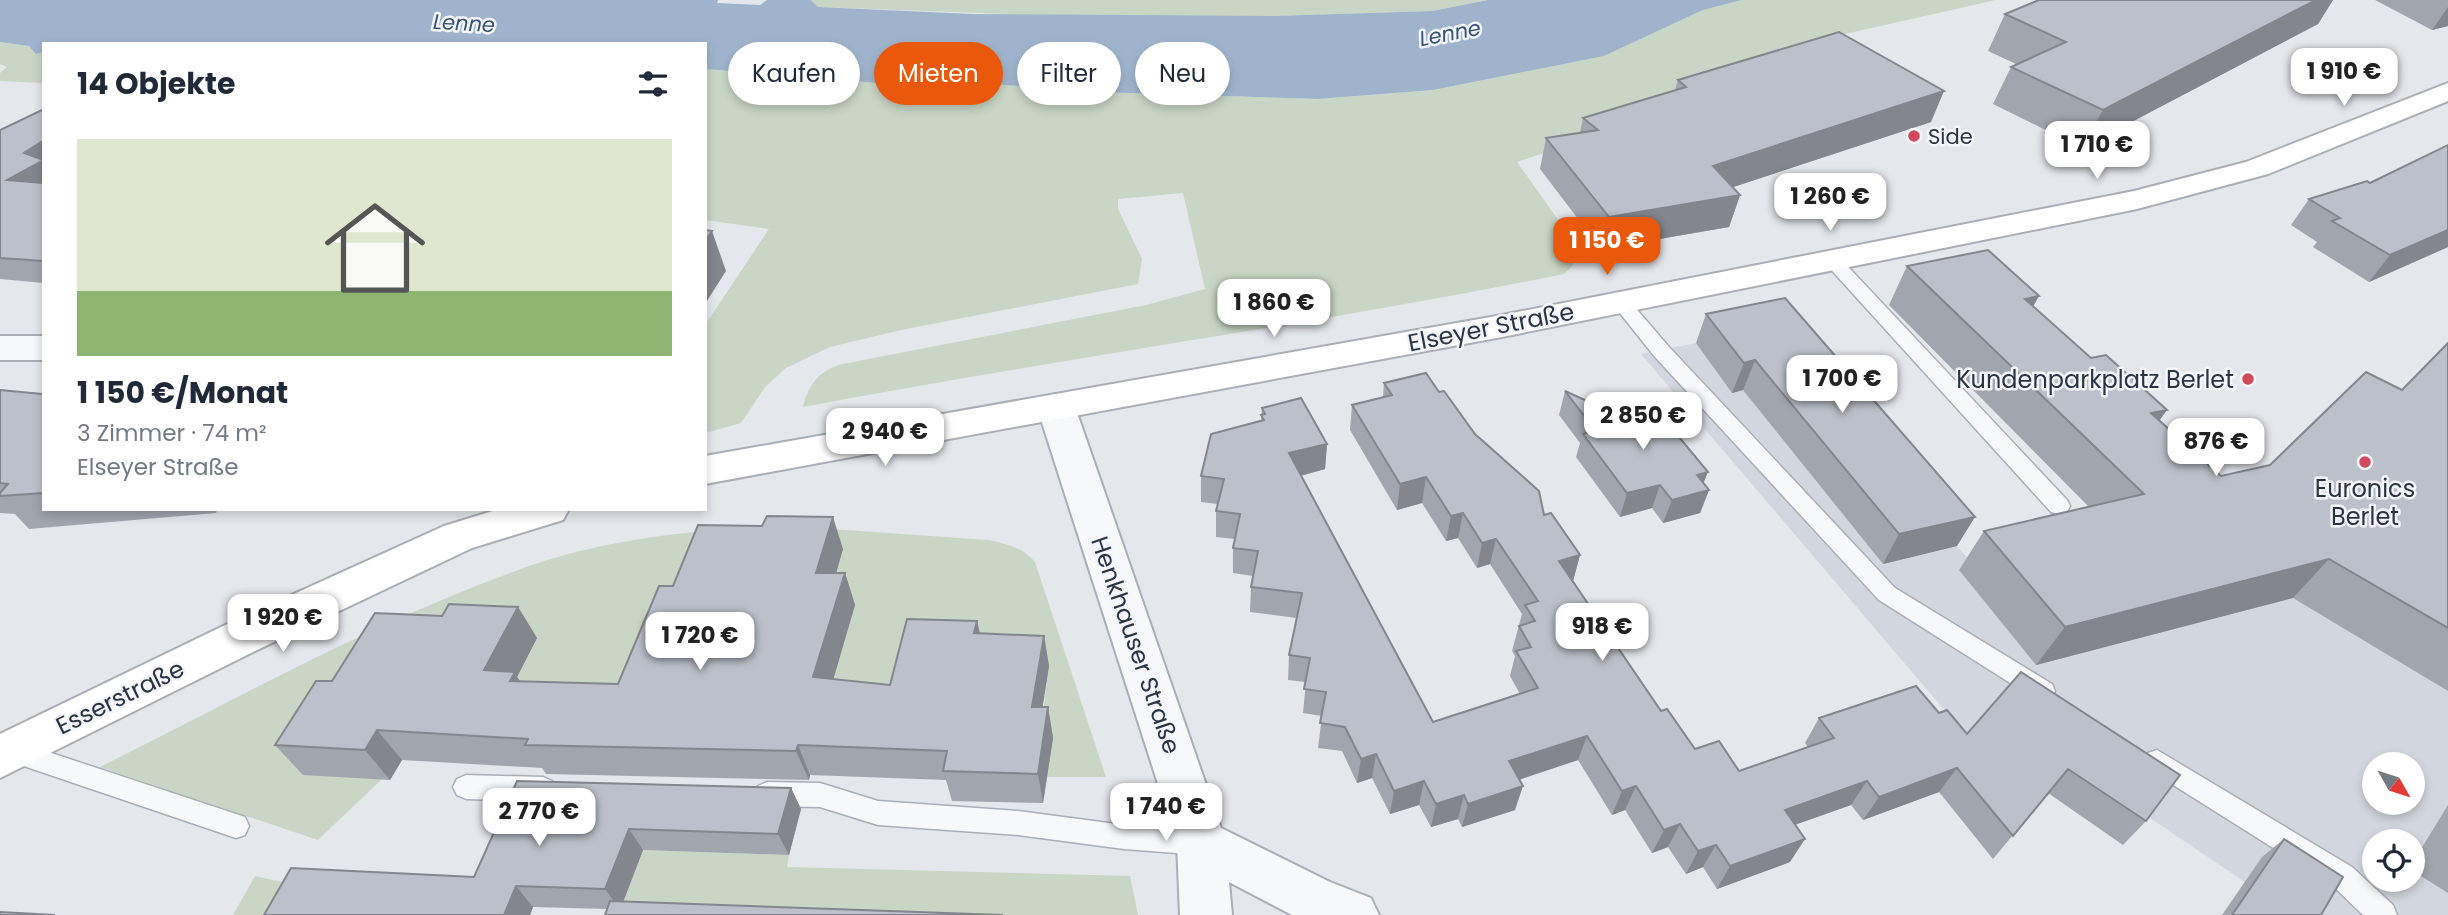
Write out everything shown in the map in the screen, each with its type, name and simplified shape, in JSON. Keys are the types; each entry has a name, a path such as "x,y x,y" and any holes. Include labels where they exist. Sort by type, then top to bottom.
{"main road":[{"name":"Elseyer Straße","path":"1056,407 1620,302 2137,200 2212,182 2269,164 2448,91"},
{"path":"707,470 1056,407"},
{"name":"Esserstraße","path":"6,754 236,640 458,537 542,511"}],"street":[{"path":"0,348 42,348"},
{"name":"Henkhauser Straße","path":"1056,407 1202,843 1206,915"},
{"path":"1202,843 1315,901 1353,915"}],"lane":[{"path":"1832,260 2059,506"},
{"path":"1620,302 1661,352 1886,594 2062,703"},
{"path":"2132,746 2342,876 2382,915"},
{"path":"6,754 236,826"},
{"path":"466,787 573,789"},
{"path":"736,793 820,795 878,813 1018,823 1124,837 1202,843"}],"shaded area":[{"path":"1773,328 1974,566 2234,505 2448,626 2448,915 2294,915 2070,764 2033,814 1641,354"}],"green space":[{"path":"811,0 1488,0 1432,11 1273,16 1057,16 818,7"},
{"path":"1742,0 1996,0 1836,36 1670,111 1517,162 1576,245 1573,265 1564,274 1374,310 803,407 814,381 838,365 1146,305 1205,289 1183,193 1118,199 1118,209 1142,259 1138,284 901,330 830,347 786,368 765,387 741,423 707,432 707,322 769,229 707,220 707,69 728,71 728,105 860,105 860,82 874,83 874,105 1003,105 1003,85 1017,86 1017,105 1121,105 1121,93 1135,93 1135,105 1230,105 1230,96 1318,99 1433,90 1604,56 1703,10"},
{"path":"0,42 30,46 36,54 42,52 42,83 0,81 0,73 7,67 0,64"},
{"path":"774,525 988,540 1025,553 1035,562 1106,777 1047,777 1041,737 1048,667 900,714 576,752 471,635 382,779 318,840 100,767 371,631 538,563 625,542 685,533"},
{"path":"643,850 789,855 787,867 1130,876 1138,915 617,915"},
{"path":"255,876 313,889 299,915 233,915"}],"water":[{"name":"Lenne","path":"0,0 718,0 717,3 760,5 767,0 811,0 818,7 973,14 1273,16 1432,11 1488,0 1742,0 1703,10 1604,56 1433,90 1318,99 1230,96 1230,42 1135,42 1135,93 1121,93 1121,42 1017,42 1017,86 1003,85 1003,42 874,42 874,83 860,82 860,42 728,42 728,71 707,69 707,42 42,42 42,52 36,54 29,46 0,42"}],"building":[{"path":"2039,0 2316,0 2103,110 2011,67 2066,42 2005,14"},
{"path":"1839,32 1944,91 1713,166 1740,195 1609,217 1546,138 1598,130 1583,118 1686,87 1678,80"},
{"path":"42,110 42,141 24,153 42,161 7,180 42,183 42,261 0,258 0,130"},
{"path":"2448,145 2448,230 2390,255 2332,221 2340,218 2309,199 2367,181 2370,183"},
{"path":"1988,250 2039,296 2025,299 2091,358 2106,355 2167,410 2151,413 2221,476 2270,465 2366,372 2402,390 2448,343 2448,628 2329,559 2065,627 1984,531 2144,494 1907,266"},
{"path":"1785,298 1975,517 1899,534 1755,360 1744,363 1706,314"},
{"path":"1426,373 1439,392 1444,391 1475,434 1539,491 1544,515 1551,513 1580,555 1559,561 1661,711 1667,709 1695,749 1719,741 1739,771 1834,738 1819,718 1916,686 1939,713 1947,710 1967,734 2021,672 2180,775 2146,821 2068,769 2013,836 1957,768 1879,797 1867,781 1785,810 1805,839 1730,866 1716,845 1698,851 1680,824 1664,830 1636,786 1622,791 1587,736 1509,761 1523,786 1468,804 1464,795 1436,804 1424,781 1394,791 1376,754 1361,759 1345,727 1320,723 1326,692 1304,689 1310,658 1289,655 1302,593 1251,587 1258,551 1233,548 1240,514 1216,511 1224,479 1201,476 1211,434 1264,420 1261,415 1265,414 1262,408 1301,398 1327,444 1289,453 1433,722 1538,688 1516,651 1531,647 1519,626 1535,621 1525,605 1538,601 1496,539 1482,543 1463,513 1451,516 1426,477 1400,484 1352,405 1392,395 1384,383"},
{"path":"0,390 42,394 42,493 0,496 8,484 0,483"},
{"path":"1565,391 1631,421 1660,414 1708,472 1697,475 1709,490 1672,500 1660,485 1627,493 1583,434 1595,430"},
{"path":"767,516 833,517 816,573 845,573 813,677 890,685 907,619 977,621 974,633 1044,636 1032,707 1048,707 1038,774 943,771 947,751 798,745 796,751 525,745 528,739 377,730 365,750 275,745 316,681 332,681 375,613 442,616 449,604 518,607 484,670 515,672 510,681 618,684 659,586 673,586 698,525 762,526"},
{"path":"517,781 791,788 778,834 629,829 605,889 516,886 504,915 264,915 291,868 474,877"},
{"path":"2284,839 2343,877 2321,915 2232,915"},
{"path":"610,901 1003,915 605,915"},
{"path":"0,912 55,915 0,915"}],"place":[{"name":"Side","path":"1914,136"},
{"name":"Kundenparkplatz Berlet","path":"2248,379"},
{"name":"Euronics Berlet","path":"2365,462"}]}
